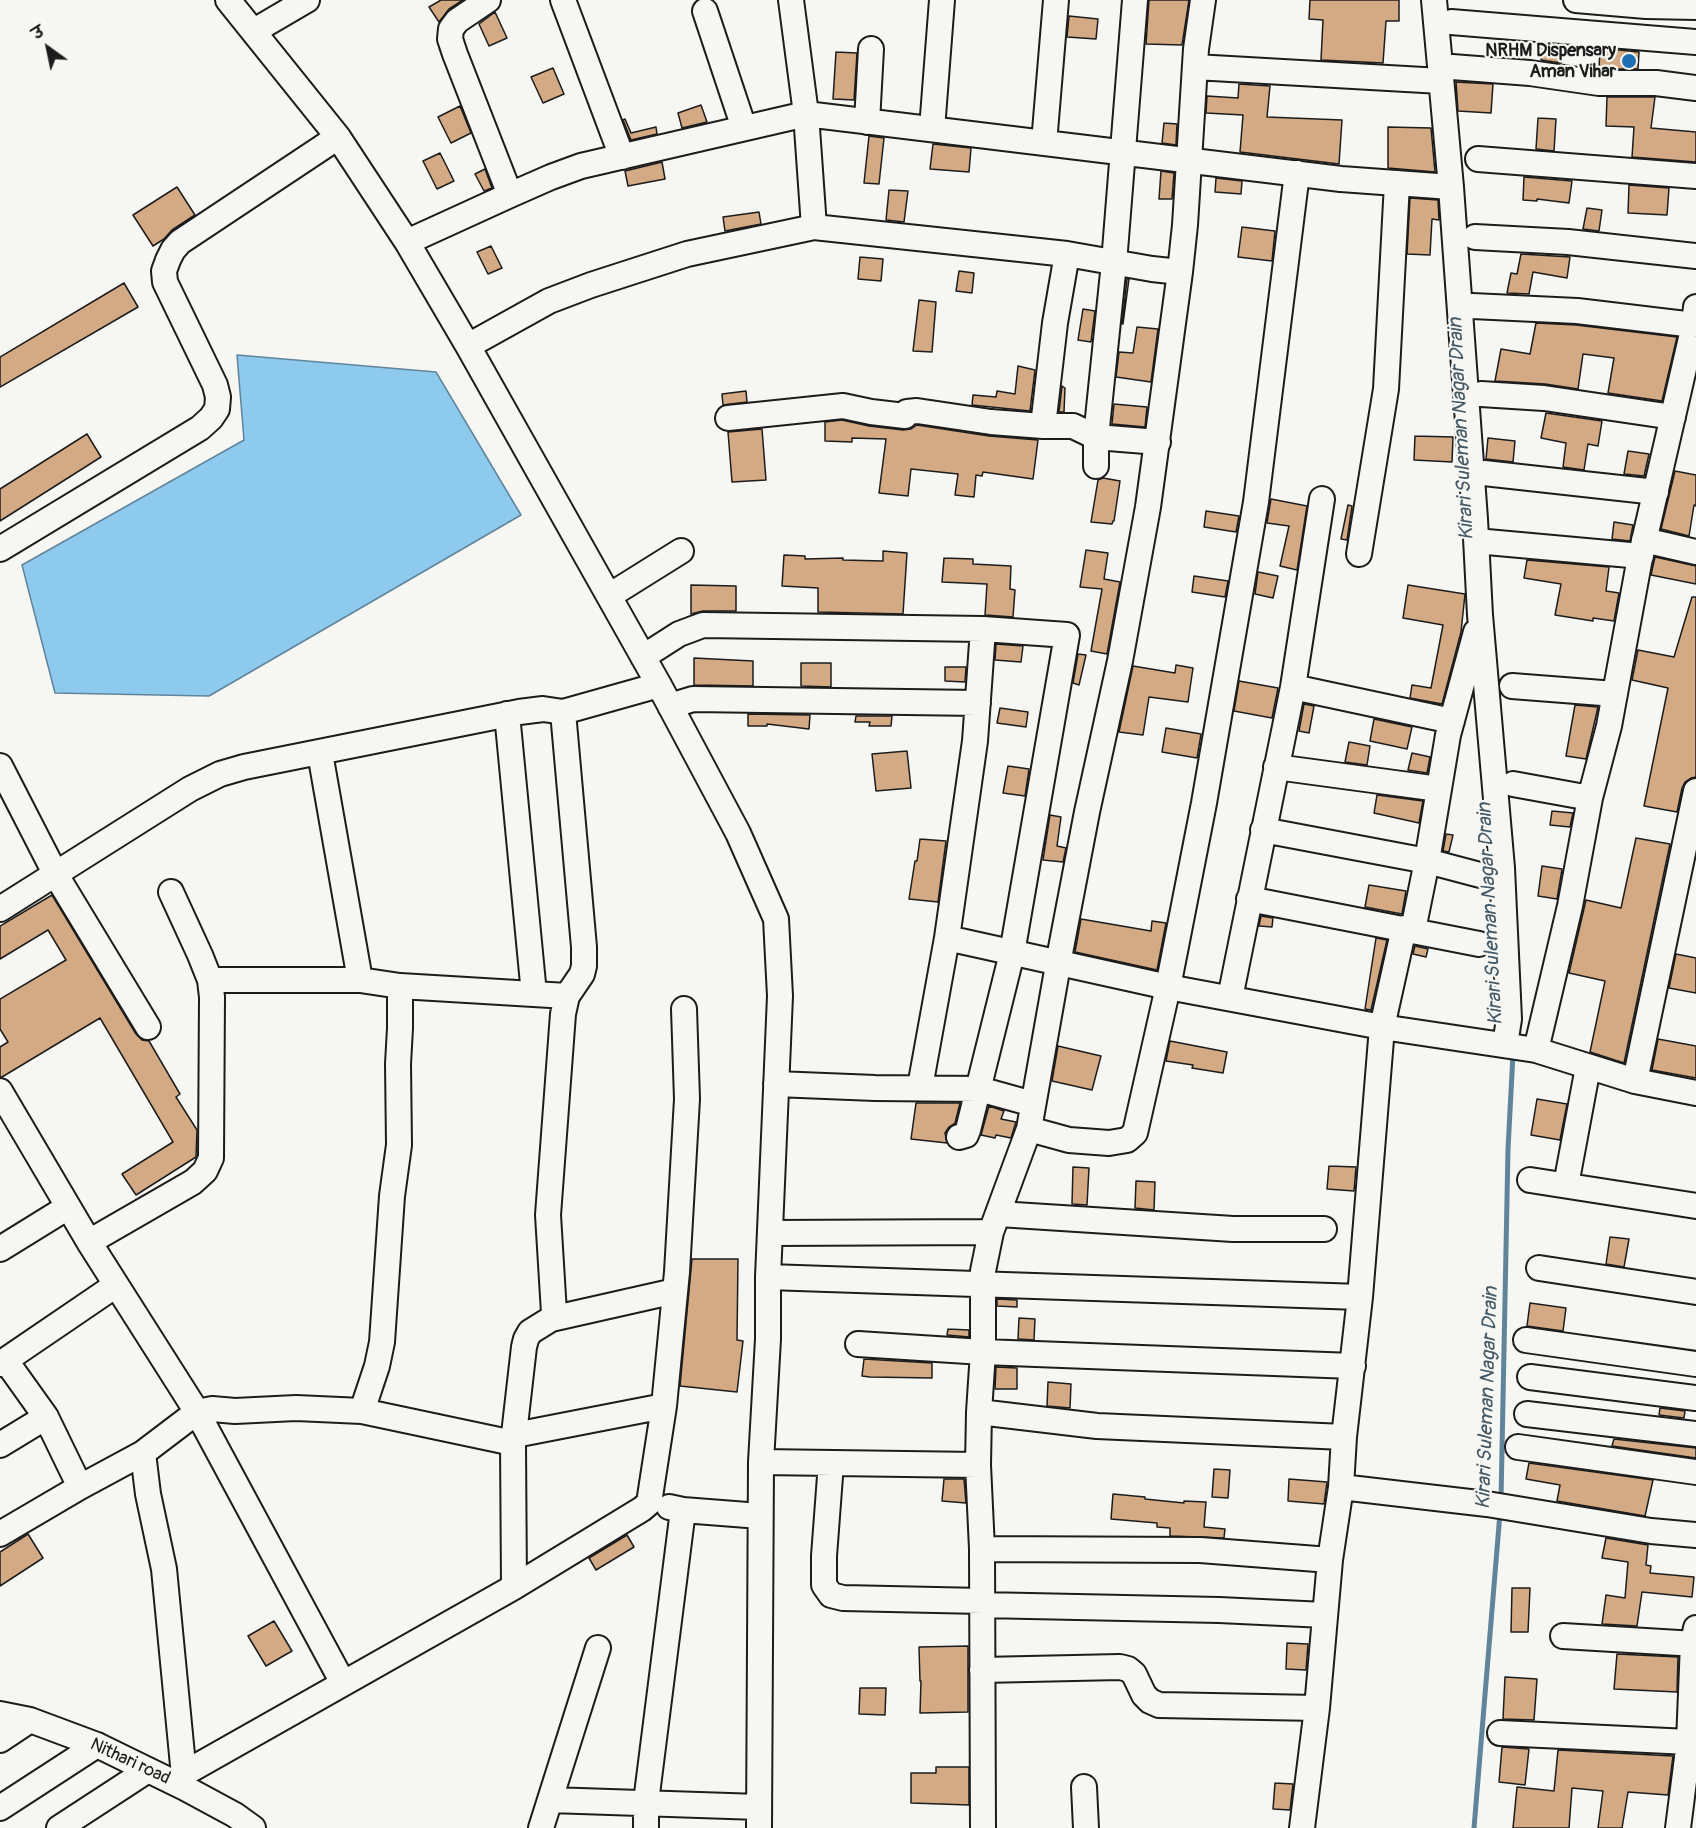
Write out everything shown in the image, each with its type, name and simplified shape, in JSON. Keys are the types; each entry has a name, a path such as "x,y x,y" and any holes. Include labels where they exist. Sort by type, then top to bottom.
{"street":[{"path":"228,0 338,137 407,242 659,685 738,833 776,919 780,996 768,1277 768,1339 761,1462 759,1818 646,1802 550,1800"},
{"path":"254,31 307,0"},
{"path":"488,0 457,21 451,29 450,39 510,195"},
{"path":"563,0 622,157"},
{"path":"791,0 806,114 814,227"},
{"path":"933,129 942,0"},
{"path":"1044,143 1056,0"},
{"path":"1096,466 1096,437 1124,153 1135,0"},
{"path":"982,1828 982,1549 978,1465 983,1352 983,1271 995,1223 1029,1130 1087,812 1122,650 1148,507 1180,272 1195,67 1203,0"},
{"path":"1434,0 1446,74 1451,187 1480,615 1502,868 1509,1019 1517,1047"},
{"path":"1576,0 1646,6 1696,7"},
{"path":"705,11 744,128"},
{"path":"1451,22 1696,42"},
{"path":"867,122 871,49"},
{"path":"1195,67 1446,74 1530,73 1599,82 1656,83 1696,88"},
{"path":"407,242 571,170 806,114 1297,173 1451,187"},
{"path":"0,549 200,428 211,418 217,409 218,397 215,385 165,282 164,271 168,260 180,242 338,137"},
{"path":"1478,159 1696,176"},
{"path":"1029,1130 1069,1140 1109,1143 1127,1140 1135,1133 1168,987 1204,803 1256,502 1297,173"},
{"path":"1359,554 1386,389 1397,183"},
{"path":"468,346 549,302 591,285 687,255 814,227 1067,254 1152,270 1180,272"},
{"path":"1475,237 1568,242 1696,256"},
{"path":"1043,426 1055,323 1067,254"},
{"path":"1472,306 1695,316 1643,548 1609,726 1590,798 1570,906 1517,1047"},
{"path":"1481,394 1544,398 1673,417"},
{"path":"728,418 843,406 904,416 907,412 917,411 991,422 1073,426 1096,437 1158,442"},
{"path":"1484,473 1656,492"},
{"path":"1230,998 1293,687 1322,499"},
{"path":"1488,542 1696,552"},
{"path":"609,596 681,551"},
{"path":"1302,1828 1317,1708 1330,1560 1341,1487 1344,1437 1360,1297 1382,1027 1427,861 1452,721 1480,615"},
{"path":"643,657 679,634 703,626 983,629 1067,635 1012,953 968,1130 966,1135 959,1137"},
{"path":"920,1087 947,938 975,741 983,629"},
{"path":"0,909 190,789 220,774 244,767 507,714 543,709 563,712 659,685"},
{"path":"1512,686 1615,694"},
{"path":"1293,687 1452,721"},
{"path":"670,706 693,699 978,703"},
{"path":"551,1319 554,1306 548,1215 563,1014 567,996 582,974 584,957 563,712"},
{"path":"507,714 534,994"},
{"path":"320,753 360,981"},
{"path":"0,766 8,797 148,1027"},
{"path":"1276,767 1439,789"},
{"path":"1513,784 1590,798"},
{"path":"1635,1081 1696,791"},
{"path":"1263,830 1427,861 1480,875"},
{"path":"89,1242 193,1182 205,1171 211,1158 212,998 210,980 171,892"},
{"path":"1249,898 1479,944"},
{"path":"947,938 1168,987 1382,1027 1517,1047 1635,1081 1696,1093"},
{"path":"210,980 360,981 400,986 567,996"},
{"path":"362,1411 377,1366 382,1342 392,1196 399,1145 400,986"},
{"path":"143,1453 148,1494 164,1569 185,1781 343,1683 513,1587 642,1509 649,1503 664,1406 675,1292 687,1099 684,1009"},
{"path":"1566,1185 1588,1067"},
{"path":"776,1084 979,1089 1033,1104"},
{"path":"4,1107 197,1412 343,1683"},
{"path":"1530,1180 1696,1206"},
{"path":"0,1249 68,1207"},
{"path":"770,1233 995,1223 1324,1229"},
{"path":"1539,1268 1696,1292"},
{"path":"768,1277 1360,1297"},
{"path":"80,1487 46,1417 3,1362 116,1285"},
{"path":"513,1587 514,1439 526,1338 530,1332 551,1319 675,1292"},
{"path":"1526,1340 1696,1364"},
{"path":"858,1344 983,1352 1353,1366"},
{"path":"1530,1377 1696,1398"},
{"path":"0,1534 143,1453 197,1412 212,1409 235,1411 296,1408 362,1411 514,1439 664,1406"},
{"path":"979,1412 1097,1426 1344,1437"},
{"path":"1527,1414 1696,1434"},
{"path":"0,1445 46,1417"},
{"path":"1518,1447 1696,1472"},
{"path":"761,1462 978,1465"},
{"path":"831,1463 824,1556 824,1585 831,1595 843,1598 1325,1615"},
{"path":"1341,1487 1500,1506 1651,1531 1696,1535"},
{"path":"649,1503 683,1510 760,1516"},
{"path":"646,1828 646,1802 683,1510"},
{"path":"982,1549 1200,1550 1330,1560"},
{"path":"1563,1636 1695,1638 1689,1742 1678,1828"},
{"path":"542,1828 598,1648"},
{"path":"982,1670 1120,1667 1134,1674 1144,1695 1159,1705 1317,1708"},
{"name":"Nithari road","path":"0,1713 30,1719 97,1745 148,1770 185,1781 234,1824"},
{"path":"0,1740 30,1719"},
{"path":"1500,1733 1689,1742"},
{"path":"0,1808 97,1745"},
{"path":"59,1828 148,1770"},
{"path":"1084,1786 1086,1828"}],"water":[{"path":"237,355 436,372 521,515 209,696 55,693 22,565 244,440"}],"building":[{"path":"441,0 463,0 449,9 439,22 429,7"},
{"path":"1149,0 1189,0 1182,45 1146,44"},
{"path":"1310,0 1399,0 1399,21 1386,21 1383,63 1321,60 1323,20 1309,19"},
{"path":"495,12 507,38 489,46 479,24"},
{"path":"1069,16 1098,19 1096,39 1067,37"},
{"path":"1542,44 1562,45 1561,63 1541,60"},
{"path":"1600,48 1639,52 1638,69 1599,69"},
{"path":"836,52 857,53 854,100 833,99"},
{"path":"553,68 564,94 543,103 531,77"},
{"path":"1456,82 1493,84 1491,113 1458,111"},
{"path":"1239,84 1270,86 1267,117 1342,120 1339,164 1240,152 1243,115 1206,113 1207,96 1238,98"},
{"path":"1607,97 1655,97 1651,128 1696,132 1696,162 1632,157 1634,127 1606,126"},
{"path":"701,105 707,122 682,128 678,113"},
{"path":"460,106 471,133 451,143 438,117"},
{"path":"1538,118 1556,119 1554,151 1536,149"},
{"path":"625,119 631,133 656,127 657,134 631,140 623,120"},
{"path":"1164,123 1177,124 1176,145 1162,143"},
{"path":"1388,127 1431,128 1435,172 1388,168"},
{"path":"869,136 884,138 879,184 864,183"},
{"path":"933,144 971,148 969,172 930,169"},
{"path":"440,153 454,181 437,189 423,161"},
{"path":"662,162 665,179 628,186 625,171"},
{"path":"485,169 492,188 484,191 475,174"},
{"path":"1161,171 1174,173 1172,199 1159,199"},
{"path":"1524,177 1572,181 1569,203 1537,199 1537,201 1523,200"},
{"path":"1216,178 1242,181 1241,194 1215,192"},
{"path":"1629,185 1669,188 1667,215 1628,213"},
{"path":"177,187 195,215 153,246 133,215"},
{"path":"889,190 908,191 904,222 886,220"},
{"path":"1410,198 1438,200 1439,220 1432,219 1430,255 1407,254"},
{"path":"1587,208 1602,210 1599,231 1583,229"},
{"path":"759,212 761,224 725,231 723,217"},
{"path":"1242,227 1275,231 1272,261 1238,257"},
{"path":"491,246 502,268 488,274 477,252"},
{"path":"1521,254 1570,257 1567,278 1533,272 1529,294 1507,293 1511,273 1517,274"},
{"path":"860,257 883,259 881,281 858,279"},
{"path":"959,271 974,273 972,293 956,291"},
{"path":"1127,279 1129,279 1122,324"},
{"path":"124,283 138,307 0,387 0,357"},
{"path":"919,300 936,302 932,352 913,351"},
{"path":"1083,309 1095,311 1091,342 1078,340"},
{"path":"1536,323 1576,325 1677,337 1662,401 1608,393 1614,358 1583,354 1578,389 1545,384 1495,381 1501,349 1530,354"},
{"path":"1137,327 1158,329 1151,382 1116,377 1119,352 1133,353"},
{"path":"1018,366 1035,370 1030,411 972,405 973,395 996,397 997,391 1015,394"},
{"path":"1062,386 1065,388 1064,412 1059,412"},
{"path":"746,391 747,402 723,405 722,394"},
{"path":"1114,404 1147,407 1145,427 1112,424"},
{"path":"1546,413 1602,421 1598,446 1588,444 1584,470 1563,467 1566,443 1541,438"},
{"path":"842,420 903,430 917,425 989,436 1038,440 1033,479 983,472 982,476 976,475 974,497 955,495 958,474 911,469 908,496 879,493 886,439 852,438 852,442 825,441 825,422"},
{"path":"762,429 766,480 732,482 728,432"},
{"path":"87,434 101,457 0,521 0,489"},
{"path":"1415,436 1453,437 1452,462 1414,460"},
{"path":"1488,438 1515,441 1513,462 1486,459"},
{"path":"1628,451 1649,454 1644,476 1624,474"},
{"path":"1675,471 1696,475 1696,506 1694,505 1689,536 1661,529"},
{"path":"1103,478 1120,481 1112,524 1091,522 1098,480"},
{"path":"1271,499 1307,506 1297,570 1280,566 1289,526 1267,523"},
{"path":"1348,505 1352,506 1347,540 1341,539"},
{"path":"1206,511 1239,516 1236,532 1204,527"},
{"path":"1614,522 1633,525 1630,541 1612,539"},
{"path":"1086,550 1108,553 1104,579 1120,582 1107,654 1091,651 1102,589 1080,587"},
{"path":"883,551 907,553 903,614 818,612 818,588 782,586 784,555 805,556 805,559 843,558 843,560 883,561"},
{"path":"1655,557 1696,566 1696,584 1651,575"},
{"path":"944,558 973,559 973,564 1011,566 1010,589 1015,590 1013,617 985,615 987,584 942,582"},
{"path":"1527,560 1609,567 1606,591 1619,593 1614,621 1593,618 1593,621 1555,615 1561,584 1524,578"},
{"path":"1258,572 1278,576 1273,598 1255,594"},
{"path":"1194,576 1228,581 1225,597 1192,592"},
{"path":"691,585 736,586 736,611 703,611 691,614"},
{"path":"1408,585 1465,594 1461,632 1442,704 1410,698 1412,685 1431,688 1443,625 1403,618"},
{"path":"1692,597 1696,597 1696,777 1685,782 1677,812 1644,806 1668,688 1632,680 1638,650 1674,657"},
{"path":"996,644 1023,646 1021,662 995,660"},
{"path":"1078,654 1086,655 1079,685 1073,683"},
{"path":"694,658 753,661 753,686 694,685"},
{"path":"801,663 831,663 831,687 801,686"},
{"path":"1176,665 1193,668 1188,702 1149,697 1143,735 1119,732 1133,666 1175,673"},
{"path":"945,667 966,667 965,682 945,681"},
{"path":"1239,681 1278,688 1272,718 1234,711"},
{"path":"1304,704 1314,706 1309,733 1299,731"},
{"path":"1575,705 1598,707 1586,759 1566,756"},
{"path":"1000,708 1028,712 1026,727 997,723"},
{"path":"748,714 810,715 809,729 767,724 767,726 748,726"},
{"path":"856,716 892,716 891,726 869,726 870,722 855,722"},
{"path":"1374,719 1412,727 1407,749 1370,741"},
{"path":"1166,728 1201,734 1197,758 1162,752"},
{"path":"1349,742 1370,746 1367,765 1345,762"},
{"path":"907,751 911,788 876,791 872,754"},
{"path":"1412,753 1430,757 1427,773 1408,770"},
{"path":"1008,766 1029,769 1025,796 1003,793"},
{"path":"1377,795 1423,801 1419,823 1374,813"},
{"path":"1552,811 1573,813 1570,827 1550,825"},
{"path":"1050,815 1061,817 1057,846 1066,848 1063,862 1043,860"},
{"path":"1446,834 1453,835 1449,852 1443,851"},
{"path":"1636,838 1670,844 1624,1063 1590,1052 1605,981 1569,973 1586,900 1621,908"},
{"path":"920,839 946,841 938,902 909,899"},
{"path":"1542,866 1562,869 1557,899 1538,896"},
{"path":"1369,885 1406,891 1402,914 1365,907"},
{"path":"52,895 136,1034 142,1040 149,1041 180,1094 176,1097 197,1130 196,1157 136,1195 122,1174 173,1142 100,1018 0,1077 0,1047 8,1042 0,1029 0,999 66,960 48,930 0,959 0,926"},
{"path":"1261,916 1273,918 1272,927 1259,926"},
{"path":"1081,919 1151,931 1152,921 1166,923 1157,970 1075,952"},
{"path":"1376,938 1387,940 1371,1010 1365,1009"},
{"path":"1415,946 1428,949 1426,957 1413,954"},
{"path":"1676,954 1696,958 1696,993 1669,988"},
{"path":"1658,1039 1696,1046 1696,1078 1652,1070"},
{"path":"1170,1041 1227,1052 1223,1073 1166,1061"},
{"path":"1058,1046 1101,1056 1092,1090 1052,1081"},
{"path":"1537,1099 1567,1104 1560,1140 1531,1135"},
{"path":"916,1103 960,1103 955,1123 945,1133 947,1143 911,1139"},
{"path":"989,1106 1004,1111 1001,1119 1016,1122 1011,1138 981,1135"},
{"path":"1329,1166 1356,1167 1354,1191 1327,1189"},
{"path":"1073,1167 1089,1168 1087,1205 1072,1204"},
{"path":"1136,1181 1155,1182 1154,1210 1135,1208"},
{"path":"1610,1237 1629,1239 1624,1267 1606,1264"},
{"path":"692,1259 738,1259 737,1340 743,1341 737,1392 680,1386"},
{"path":"997,1299 1017,1300 1017,1307 997,1306"},
{"path":"1530,1303 1566,1308 1563,1331 1527,1326"},
{"path":"1019,1318 1035,1319 1034,1340 1018,1339"},
{"path":"948,1329 969,1330 969,1337 947,1335"},
{"path":"864,1359 932,1363 932,1378 862,1376"},
{"path":"996,1367 1017,1368 1017,1389 995,1389"},
{"path":"1048,1382 1071,1384 1070,1408 1047,1406"},
{"path":"1660,1408 1685,1411 1684,1418 1659,1415"},
{"path":"1614,1439 1696,1448 1696,1458 1612,1446"},
{"path":"1529,1463 1653,1480 1645,1516 1557,1501 1560,1485 1526,1479"},
{"path":"1214,1469 1230,1470 1228,1498 1212,1497"},
{"path":"944,1479 964,1479 966,1503 942,1501"},
{"path":"1289,1479 1327,1482 1324,1504 1288,1501"},
{"path":"1113,1494 1184,1503 1184,1501 1206,1502 1204,1527 1225,1529 1224,1538 1170,1536 1170,1528 1157,1527 1157,1523 1111,1519"},
{"path":"28,1534 43,1558 0,1586 0,1552"},
{"path":"627,1535 634,1547 596,1570 589,1558"},
{"path":"1606,1538 1648,1545 1646,1565 1651,1566 1650,1573 1694,1577 1692,1597 1642,1592 1637,1626 1602,1624 1606,1595 1625,1598 1628,1562 1602,1558"},
{"path":"1512,1588 1530,1588 1528,1632 1511,1632"},
{"path":"274,1621 292,1651 266,1666 248,1636"},
{"path":"1287,1643 1308,1644 1306,1670 1286,1669"},
{"path":"968,1646 968,1712 920,1713 919,1647"},
{"path":"1617,1654 1678,1657 1677,1692 1614,1689"},
{"path":"1505,1677 1537,1679 1534,1720 1503,1719"},
{"path":"860,1688 886,1688 885,1715 859,1714"},
{"path":"1502,1747 1529,1749 1525,1785 1499,1782"},
{"path":"1558,1750 1673,1756 1668,1795 1628,1792 1622,1828 1598,1828 1603,1791 1572,1788 1569,1828 1513,1828 1517,1787 1554,1791"},
{"path":"936,1767 969,1767 969,1805 911,1803 911,1773 936,1773"},
{"path":"1275,1783 1293,1784 1290,1810 1273,1809"}],"waterway":[{"name":"Kirari Suleman Nagar Drain","path":"1501,1500 1508,1149 1513,1054"},
{"name":"Kirari Suleman Nagar Drain","path":"1474,1828 1500,1513"}],"place":[{"name":"NRHM Dispensary Aman Vihar","path":"1629,61"}]}
